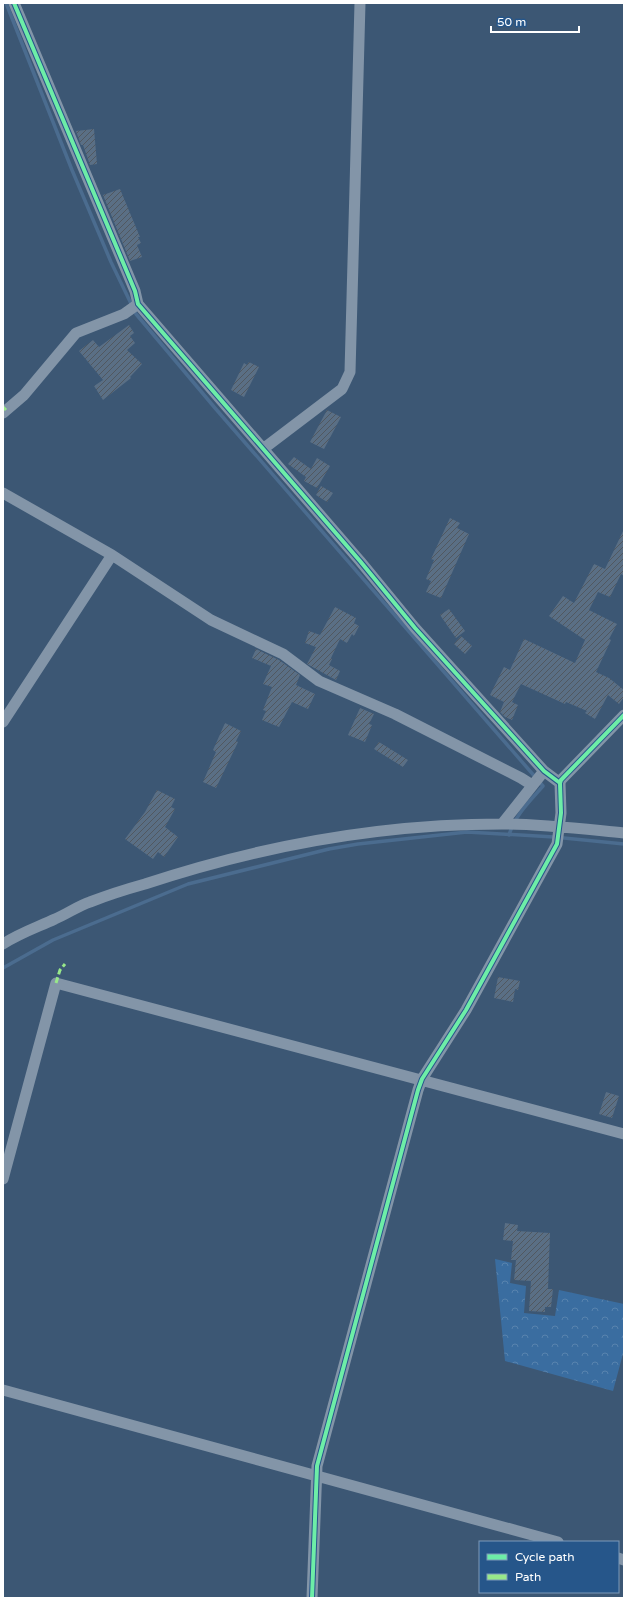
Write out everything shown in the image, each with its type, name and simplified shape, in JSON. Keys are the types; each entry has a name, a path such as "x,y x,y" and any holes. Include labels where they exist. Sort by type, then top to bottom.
{"street":[{"path":"14,3 135,291 138,304 415,628 544,771 560,783"},
{"path":"263,449 342,389 350,372 360,3"},
{"path":"3,413 24,395 76,333 124,314 138,304"},
{"path":"3,493 112,555 211,620 282,654 319,681 395,714 532,785"},
{"path":"3,722 112,555"},
{"path":"312,1598 316,1466 422,1079 466,1010 557,844 560,829 560,783 565,775 624,715"},
{"path":"502,824 544,771"},
{"path":"3,944 15,936 55,919 89,902 181,872 256,851 342,836 442,826 502,824 624,833"},
{"path":"3,1179 56,983 422,1079 624,1134"},
{"path":"3,1390 554,1541"}],"green space":[{"path":"495,1259 512,1263 510,1283 526,1286 524,1313 555,1316 559,1290 624,1304 624,1350 613,1391 505,1361"}],"building":[{"path":"94,129 97,164 90,165 76,131"},
{"path":"120,189 140,237 138,237 141,243 137,245 142,257 130,261 103,195"},
{"path":"129,325 134,333 130,336 135,343 127,350 142,364 130,377 131,378 103,400 94,386 103,380 79,351 93,340 99,347"},
{"path":"249,362 259,367 244,397 231,390 244,363 247,365"},
{"path":"327,410 341,417 324,449 310,442"},
{"path":"294,457 311,469 317,458 330,466 317,488 304,481 306,477 288,464"},
{"path":"321,486 333,493 327,502 316,495"},
{"path":"450,518 460,523 457,528 469,534 441,598 426,592 431,581 426,579 434,560 431,559"},
{"path":"624,529 624,576 621,574 610,597 598,592 589,610 617,624 609,639 611,640 596,672 609,678 624,690 624,697 619,704 608,695 595,719 585,713 587,711 566,702 565,704 521,684 512,702 518,705 512,720 505,717 500,712 504,702 490,695 504,667 510,670 524,639 575,663 585,640 549,616 563,596 574,603 594,564 605,569"},
{"path":"335,607 356,618 354,623 359,626 354,636 352,634 347,643 340,639 331,658 332,659 329,665 340,671 336,680 307,664 316,647 305,643 309,631 320,635"},
{"path":"449,609 465,631 456,638 440,615"},
{"path":"461,636 472,646 465,654 454,644"},
{"path":"256,649 279,660 300,675 296,685 315,694 308,709 292,702 279,727 262,720 266,711 263,710 272,687 263,684 271,666 252,658"},
{"path":"360,708 374,714 369,724 372,725 365,742 348,735"},
{"path":"225,723 241,731 236,741 238,742 216,788 203,782 216,752 213,750"},
{"path":"379,742 408,760 403,767 374,749"},
{"path":"157,790 175,799 171,807 175,809 165,827 178,837 164,857 158,852 153,859 125,839 145,812"},
{"path":"498,977 520,981 518,990 515,989 513,1002 494,998"},
{"path":"606,1092 619,1096 612,1118 599,1114"},
{"path":"505,1223 518,1225 517,1231 550,1233 548,1289 553,1289 551,1307 545,1307 545,1312 529,1311 531,1281 514,1280 516,1260 511,1260 513,1241 503,1240"}],"waterway":[{"path":"6,3 72,170 111,262 136,314 215,408 543,786 519,815 509,835"},
{"path":"3,968 53,940 188,884 329,849 358,844 467,832 554,837 624,844"}],"marked path":[{"path":"3,407 6,410"},
{"path":"56,983 60,970 65,964"}],"cycle path":[{"path":"14,3 135,291 138,304 360,561 415,628 544,771 560,783"},
{"path":"312,1598 317,1466 418,1090 422,1079 466,1010 557,844 561,813 561,780 624,715"}]}
